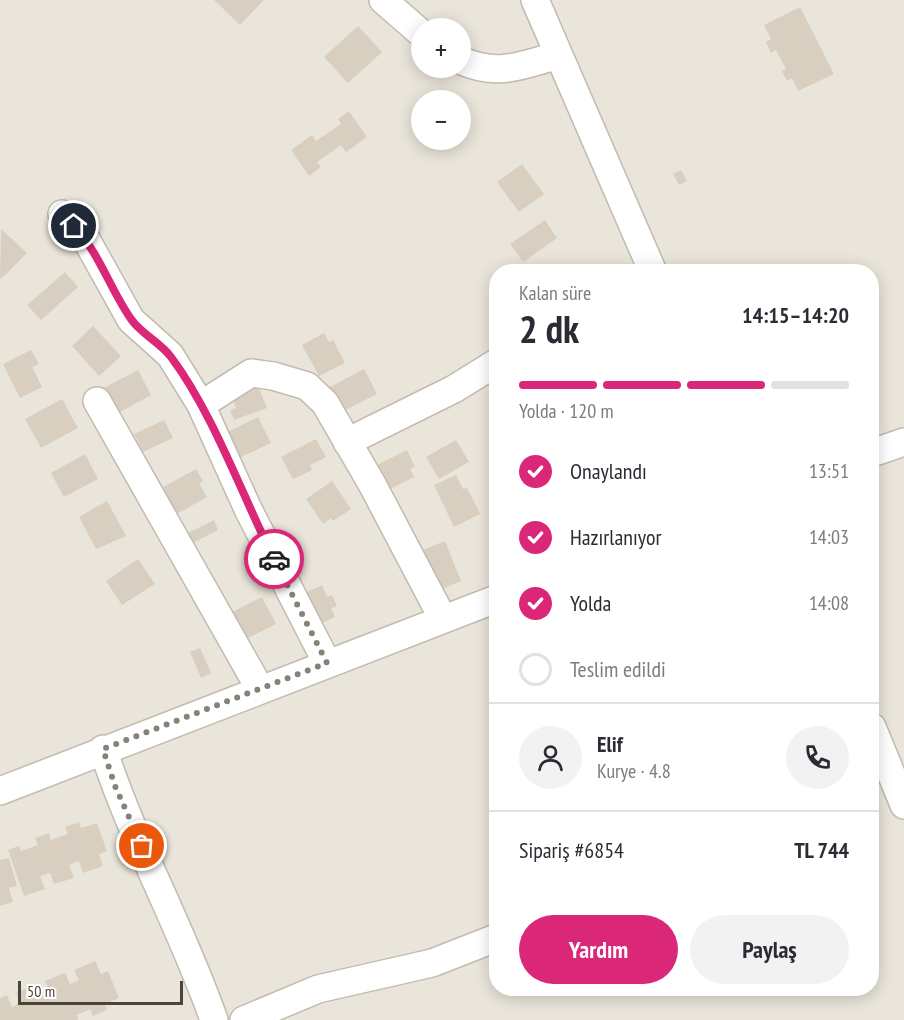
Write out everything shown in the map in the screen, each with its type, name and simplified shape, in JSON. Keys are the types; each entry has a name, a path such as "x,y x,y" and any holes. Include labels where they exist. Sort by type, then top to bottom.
{"street":[{"path":"383,0 411,24"},
{"path":"535,0 649,264"},
{"path":"471,65 479,68 508,70 558,55"},
{"path":"62,214 86,239 131,320 170,355 201,405 249,509 327,663"},
{"path":"347,442 454,389 489,367"},
{"path":"201,405 251,373 273,376 307,386 325,403 443,619"},
{"path":"97,401 260,689"},
{"path":"879,451 904,442"},
{"path":"0,791 103,749 489,602"},
{"path":"879,747 894,789"},
{"path":"103,749 115,786 195,965 214,1020"},
{"path":"244,1020 318,989 432,963 489,941"}],"shaded area":[{"path":"0,0 904,0 904,1020 0,1020"}],"building":[{"path":"214,0 264,0 240,25"},
{"path":"800,7 834,74 798,91 792,78 787,81 782,71 786,69 776,50 771,53 766,42 771,39 764,25"},
{"path":"358,26 382,52 348,83 324,57"},
{"path":"349,111 367,137 346,152 341,145 317,162 321,167 309,176 291,150 312,135 316,141 341,124 338,119"},
{"path":"522,164 544,194 519,212 497,182"},
{"path":"681,170 687,181 679,185 673,174"},
{"path":"545,220 557,238 523,262 510,244"},
{"path":"1,229 27,253 1,279 0,278"},
{"path":"65,272 78,287 41,320 27,305"},
{"path":"93,326 121,356 99,376 72,346"},
{"path":"324,333 329,342 333,340 345,363 319,376 302,345"},
{"path":"31,350 39,364 32,367 42,387 20,398 3,364"},
{"path":"364,369 377,394 343,411 330,387"},
{"path":"138,370 151,395 118,413 100,390"},
{"path":"257,383 267,408 234,420 230,410 236,408 231,393"},
{"path":"62,399 78,428 41,448 25,419"},
{"path":"258,417 271,443 235,460 222,435"},
{"path":"164,420 173,438 143,452 134,434"},
{"path":"316,439 326,457 310,465 312,470 293,479 281,457"},
{"path":"456,440 469,462 439,479 426,457"},
{"path":"407,450 415,467 410,469 414,477 382,493 367,470"},
{"path":"85,454 98,479 64,497 51,473"},
{"path":"196,469 203,481 199,483 207,497 173,516 158,490"},
{"path":"456,475 463,489 467,488 480,514 454,527 434,485"},
{"path":"332,481 351,509 333,521 331,518 323,524 306,499"},
{"path":"107,501 126,536 96,549 79,517"},
{"path":"214,520 218,530 193,543 188,533"},
{"path":"445,541 461,581 437,591 420,551"},
{"path":"138,559 155,584 122,605 106,581"},
{"path":"322,585 327,597 332,595 337,606 331,608 335,617 316,626 302,594"},
{"path":"262,597 276,624 242,641 228,614"},
{"path":"200,648 211,673 201,678 190,652"},
{"path":"79,822 81,828 97,823 107,851 99,854 103,866 83,873 79,861 69,865 74,878 54,884 50,873 40,876 45,889 24,896 8,850 19,846 21,851 38,845 35,838 49,833 51,840 68,834 65,827"},
{"path":"9,858 17,886 9,888 13,902 0,906 0,860"},
{"path":"95,961 101,974 108,971 119,998 105,1004 107,1010 93,1016 90,1009 77,1015 78,1020 0,1020 0,998 7,995 12,1007 20,1003 16,993 37,984 42,996 50,993 45,981 65,973 70,984 79,980 74,970"}],"way so far":[{"path":"142,846 115,786 103,749 327,663 274,559"}],"route":[{"path":"74,226 86,239 109,276 131,320 170,355 201,405 274,559"}]}
